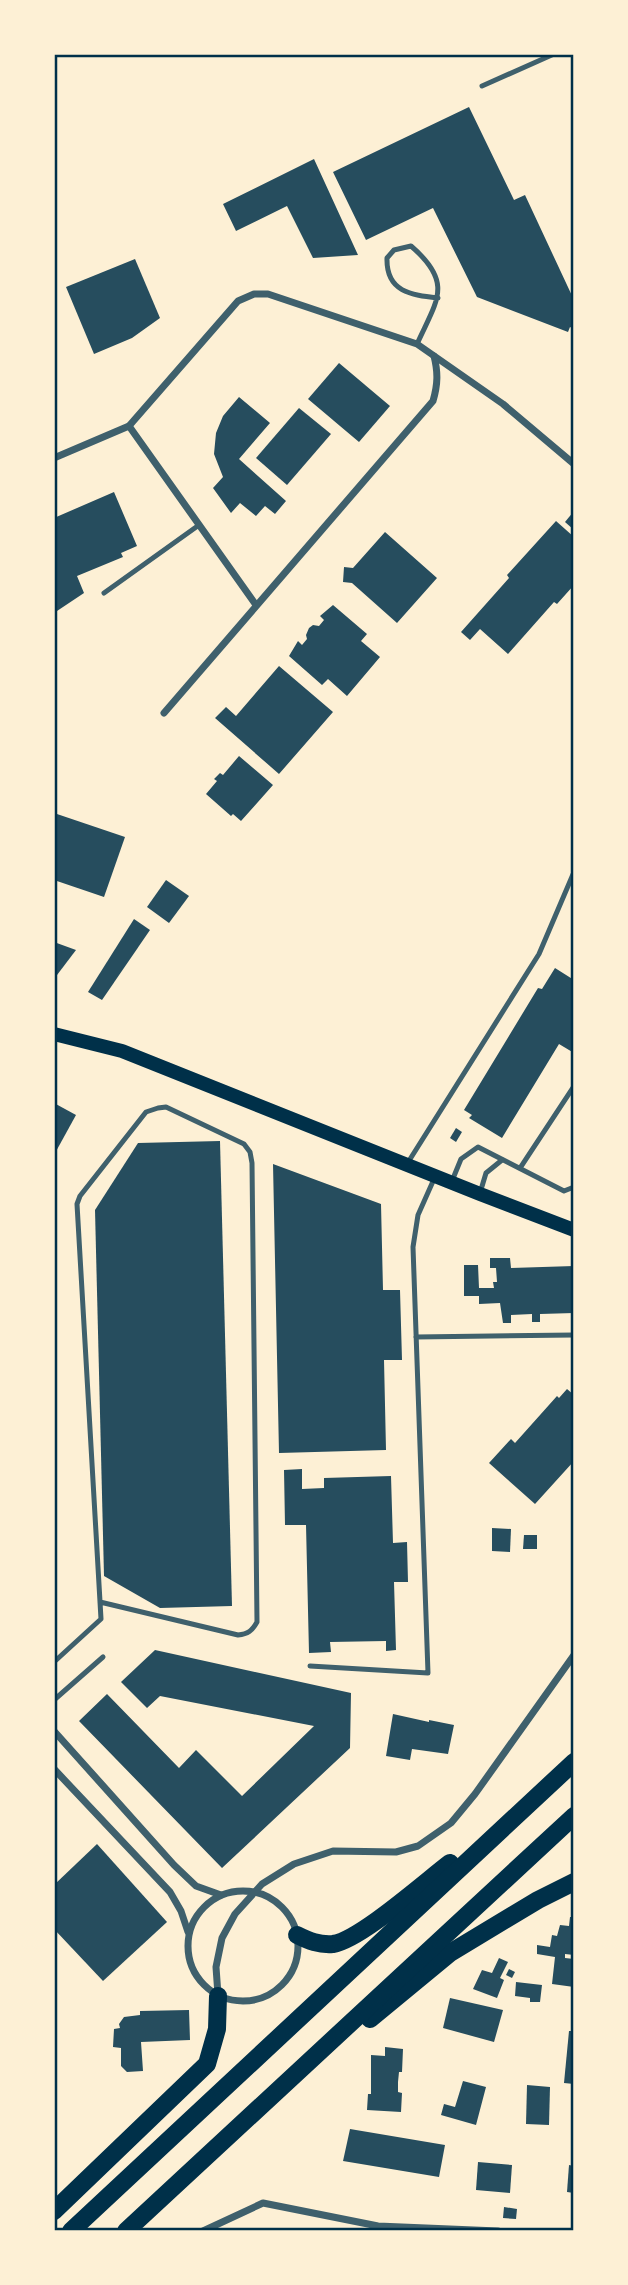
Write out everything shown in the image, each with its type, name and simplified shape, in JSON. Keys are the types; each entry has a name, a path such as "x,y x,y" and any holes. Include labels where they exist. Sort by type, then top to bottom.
{"highway":[{"path":"71,2231 574,1762"},
{"path":"297,1935 322,1944 337,1943 359,1933 542,1792"},
{"path":"126,2231 574,1816"},
{"path":"230,2134 450,1953 538,1900 574,1882"},
{"path":"54,2211 207,2064 217,2029 218,1996"}],"main road":[{"path":"54,1034 122,1051 574,1230"}],"street":[{"path":"54,458 129,426 238,301 254,294 268,294 417,344 503,404 574,464"},
{"path":"164,713 433,401 438,386 438,371 433,355"},
{"path":"129,426 256,605"},
{"path":"218,1996 216,1967 222,1938 235,1914 262,1884 294,1864 333,1851 396,1852 418,1846 450,1823 475,1794 574,1655"},
{"path":"54,1731 174,1865 196,1886 221,1895"},
{"path":"54,1769 170,1892 181,1911 188,1933"},
{"path":"238,1891 255,1892 270,1898 291,1920 297,1935 298,1952 293,1969 284,1984 269,1995 253,2001 235,2001 209,1991 197,1978 187,1950 188,1933 195,1917 206,1904 221,1895 238,1891"},
{"path":"203,2231 263,2203 378,2226 498,2231"}],"lane":[{"path":"482,86 555,54"},
{"path":"417,344 439,298 437,279 427,260 411,246 394,250 387,258 387,271 392,282 414,296 439,298"},
{"path":"104,593 199,525"},
{"path":"407,1164 539,954 574,872"},
{"path":"520,1168 574,1086"},
{"path":"54,1662 101,1619 100,1602 77,1204 80,1196 146,1112 166,1107 244,1144 250,1152 252,1163 257,1622 246,1634 238,1635 100,1602"},
{"path":"452,1183 461,1159 478,1147 564,1191 574,1187"},
{"path":"480,1194 486,1173 502,1160"},
{"path":"310,1666 428,1673 413,1247 418,1215 435,1176"},
{"path":"416,1337 574,1335"},
{"path":"54,1700 103,1657"}],"building":[{"path":"469,107 514,200 525,195 574,300 574,329 570,327 568,332 477,297 433,208 366,240 333,172"},
{"path":"314,159 358,255 313,258 287,206 236,231 223,204"},
{"path":"135,259 160,318 132,338 94,354 66,287"},
{"path":"339,363 390,406 359,442 308,399"},
{"path":"239,397 270,423 239,459 286,501 275,514 265,506 256,516 240,503 231,513 213,488 223,477 214,454 216,433 223,416"},
{"path":"299,408 331,434 287,485 256,458"},
{"path":"114,492 137,546 121,553 123,557 77,576 84,593 54,613 54,518"},
{"path":"574,511 574,530 565,522"},
{"path":"556,521 574,537 574,585 557,604 554,602 508,654 480,629 470,640 461,632 509,578 507,575"},
{"path":"385,532 437,578 397,623 352,583 343,582 344,567 353,568"},
{"path":"333,605 367,634 361,641 380,657 347,696 328,679 322,685 289,656 298,641 302,645 307,639 309,628 313,625 319,626 324,620 320,616"},
{"path":"279,666 333,712 279,774 215,718 226,707 236,716"},
{"path":"239,756 273,785 241,821 233,814 231,816 206,794 217,781 214,779 220,773 223,775"},
{"path":"54,813 125,837 104,897 54,880"},
{"path":"166,880 189,896 169,923 147,907"},
{"path":"134,919 150,930 102,1000 88,992"},
{"path":"54,942 76,950 54,979"},
{"path":"555,968 574,980 574,1053 559,1044 502,1138 469,1118 472,1115 464,1110 538,988 542,989"},
{"path":"54,1103 76,1115 54,1155"},
{"path":"456,1128 462,1132 456,1142 450,1138"},
{"path":"220,1141 232,1606 160,1608 104,1576 95,1210 138,1143"},
{"path":"273,1164 381,1204 383,1290 400,1290 402,1360 384,1360 386,1450 279,1453"},
{"path":"490,1258 510,1258 511,1268 574,1266 574,1313 540,1314 540,1322 532,1322 532,1314 511,1315 511,1323 503,1323 500,1303 479,1304 479,1296 464,1296 464,1265 478,1265 479,1288 494,1288 493,1282 497,1282 496,1268 490,1268"},
{"path":"567,1389 574,1395 574,1461 535,1504 489,1463 511,1439 515,1443 557,1396 559,1398"},
{"path":"302,1469 302,1489 324,1488 324,1478 391,1476 393,1543 407,1542 408,1582 394,1582 396,1650 386,1651 386,1641 330,1642 331,1652 309,1653 306,1525 285,1525 284,1470"},
{"path":"492,1528 511,1529 510,1552 492,1551"},
{"path":"524,1535 537,1535 537,1549 523,1549"},
{"path":"155,1650 351,1693 350,1748 222,1868 79,1721 107,1694 179,1768 196,1750 242,1796 314,1726 160,1696 147,1708 121,1682"},
{"path":"393,1714 454,1725 448,1754 412,1749 410,1760 386,1756"},
{"path":"97,1844 167,1922 103,1981 54,1929 54,1885"},
{"path":"570,1917 574,1917 574,1955 565,1954 565,1958 574,1959 574,1987 552,1984 555,1957 537,1954 537,1945 550,1947 552,1935 557,1936 560,1925 569,1926"},
{"path":"499,1958 508,1962 500,1978 504,1980 497,1998 473,1989 482,1970 492,1973"},
{"path":"509,1969 515,1972 512,1978 506,1975"},
{"path":"516,1982 542,1985 540,2002 530,2002 530,1998 515,1996"},
{"path":"450,1998 503,2010 494,2042 443,2028"},
{"path":"189,2010 190,2040 141,2042 143,2071 127,2072 121,2066 121,2048 113,2047 114,2029 120,2028 119,2024 124,2017 140,2015 140,2011"},
{"path":"569,2031 574,2031 574,2084 564,2083"},
{"path":"385,2047 403,2049 402,2072 399,2072 398,2082 398,2092 402,2093 401,2112 367,2110 368,2094 371,2094 371,2055 385,2056"},
{"path":"463,2081 486,2087 476,2125 441,2115 444,2104 455,2107"},
{"path":"527,2085 550,2087 549,2125 526,2124"},
{"path":"350,2129 445,2145 439,2177 343,2161"},
{"path":"478,2162 512,2165 510,2193 476,2190"},
{"path":"569,2165 574,2166 574,2193 567,2192"},
{"path":"504,2207 517,2209 516,2219 503,2218"}]}
